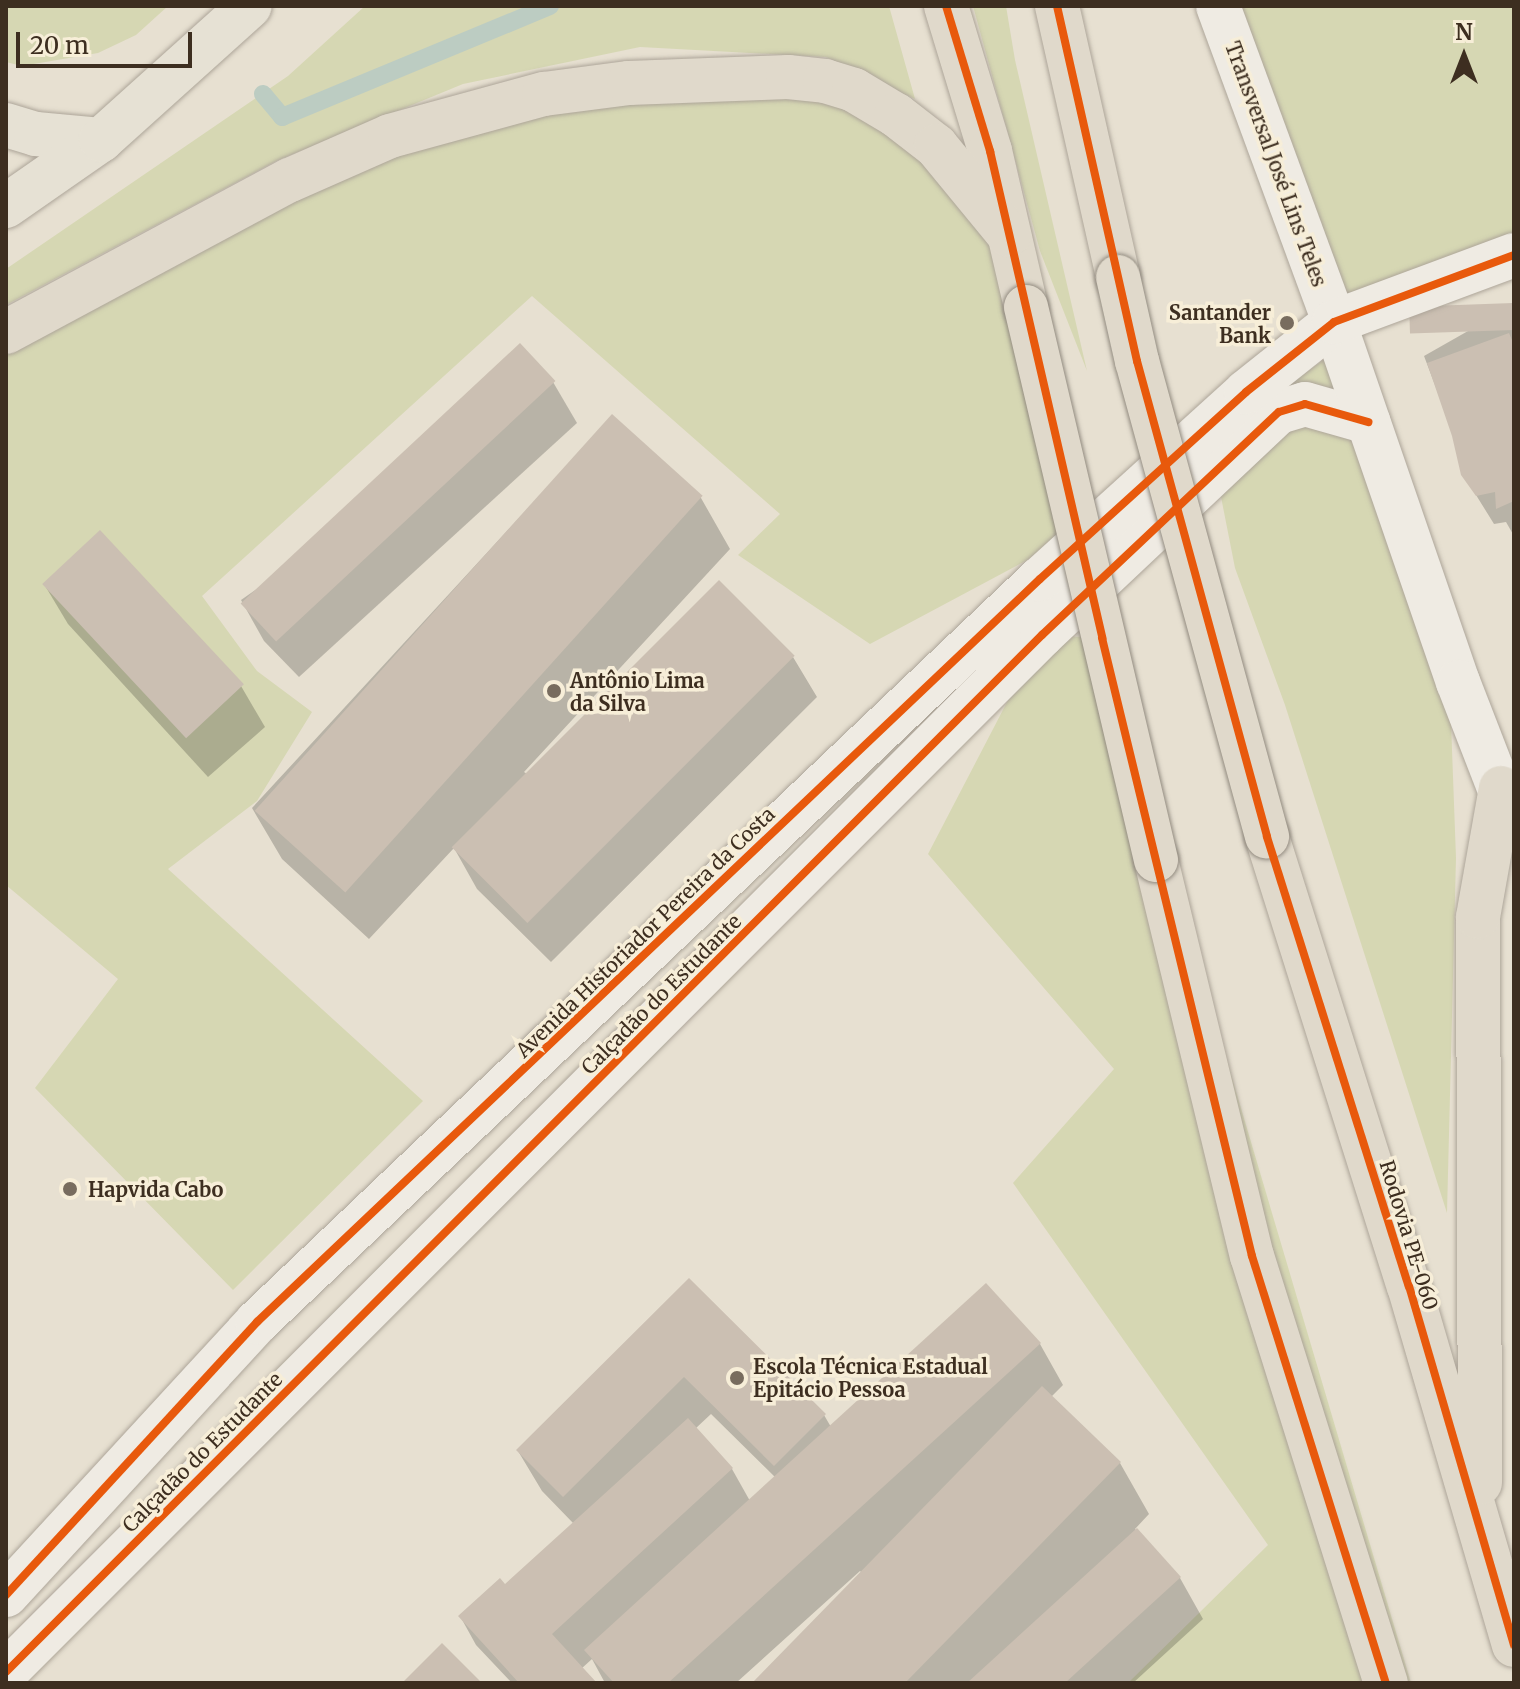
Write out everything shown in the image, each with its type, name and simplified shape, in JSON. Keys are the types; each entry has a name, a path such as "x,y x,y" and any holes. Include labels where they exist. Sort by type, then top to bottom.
{"highway":[{"path":"946,6 1009,235 1252,1256 1386,1683"},
{"name":"Rodovia PE-060","path":"1057,6 1137,361 1267,837 1409,1286 1514,1645"},
{"path":"6,332 277,187 390,136 544,94 629,83 788,77 825,81 854,90 896,115 936,146 1009,235"},
{"path":"1481,1537 1478,917 1510,798"}],"main road":[{"path":"6,206 101,140 250,6"},
{"path":"6,125 36,134 101,140"}],"street":[{"name":"Transversal José Lins Teles","path":"1218,6 1334,322 1458,682 1510,798"},
{"name":"Avenida Historiador Pereira da Costa","path":"6,1595 257,1322 1040,579 1246,392 1334,322 1514,255"},
{"name":"Calçadão do Estudante","path":"6,1672 1042,635 1279,412 1305,404 1368,422"}],"green space":[{"path":"6,6 168,6 136,35 98,53 22,66 6,62"},
{"path":"365,6 889,6 915,99 826,57 640,47 463,84 276,161 6,305 6,269 288,76"},
{"path":"973,6 1006,6 1015,60 1087,371 1040,251"},
{"path":"1235,6 1514,6 1514,255 1334,322"},
{"path":"681,96 811,99 990,151 1078,533 870,644 738,555 780,514 532,296 202,596 257,671 312,712 257,801 168,869 423,1101 233,1290 35,1088 118,979 6,885 6,332 434,135 549,106"},
{"path":"1329,356 1451,722 1456,858 1447,1213 1285,705 1235,568 1210,441"},
{"path":"1042,635 1102,638 1411,1683 1128,1683 1268,1545 1013,1183 1114,1069 928,854"}],"building":[{"path":"1513,303 1514,330 1410,334 1409,307"},
{"path":"1509,333 1514,345 1514,501 1496,509 1495,492 1476,496 1461,475 1452,436 1427,363"},
{"path":"520,343 555,381 276,642 241,604"},
{"path":"612,414 703,496 345,892 255,811"},
{"path":"100,530 244,684 186,738 42,584"},
{"path":"719,580 795,656 527,923 452,847"},
{"path":"689,1278 826,1414 774,1466 684,1377 563,1497 516,1450"},
{"path":"986,1283 1041,1343 668,1683 614,1683 584,1650"},
{"path":"1042,1386 1121,1462 905,1683 752,1683"},
{"path":"688,1418 733,1468 552,1634 597,1683 519,1683 458,1616 500,1578 505,1584"},
{"path":"1137,1528 1181,1577 1065,1683 967,1683"},
{"path":"442,1643 482,1683 402,1683"}],"waterway":[{"path":"263,94 282,117 550,6"}],"cycle path":[{"path":"946,6 990,151 1102,638 1252,1256 1386,1683"},
{"path":"1057,6 1137,361 1267,837 1409,1286 1514,1645"},
{"path":"6,1595 257,1322 1040,579 1246,392 1334,322 1514,255"},
{"path":"6,1672 1042,635 1279,412 1305,404 1368,422"}],"place":[{"name":"Santander Bank","path":"1287,323"},
{"name":"Antônio Lima da Silva","path":"554,691"},
{"name":"Hapvida Cabo","path":"70,1189"},
{"name":"Escola Técnica Estadual Epitácio Pessoa","path":"737,1378"}]}
